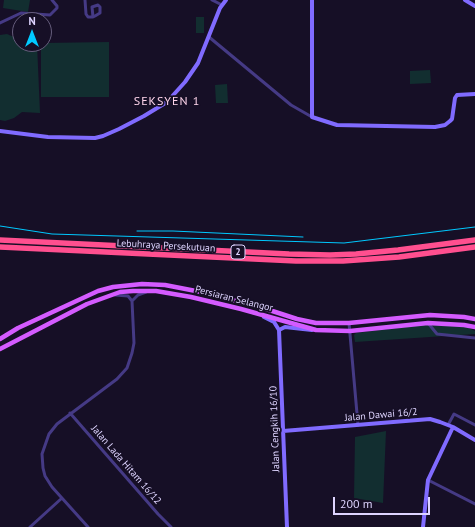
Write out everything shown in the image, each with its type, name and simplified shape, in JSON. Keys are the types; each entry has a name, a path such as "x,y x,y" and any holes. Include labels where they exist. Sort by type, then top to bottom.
{"highway":[{"name":"Lebuhraya Persekutuan","path":"0,240 330,255 398,250 475,240"},
{"name":"Lebuhraya Persekutuan","path":"0,247 281,260 343,261 399,257 475,247"}],"main road":[{"name":"Persiaran Selangor","path":"0,339 18,328 98,291 113,287 142,284 165,285 201,292 260,307 308,322 349,323 430,315 475,319"},
{"name":"Persiaran Selangor","path":"0,349 87,304 120,292 151,291 191,297 316,330 350,331 428,323 464,324 475,328"}],"street":[{"path":"0,23 21,13 50,15 57,6 52,0"},
{"path":"86,0 87,16 93,17"},
{"path":"212,0 222,5"},
{"path":"0,131 48,137 95,138 119,129 167,102 185,82 198,63 222,5 226,0"},
{"path":"312,0 312,117"},
{"path":"465,0 475,6"},
{"path":"209,37 292,105 312,117 337,125 435,127 445,125 452,119 455,98 457,95 475,94"},
{"path":"132,301 138,294 151,291"},
{"path":"88,527 52,487 45,476 42,454 49,434 57,424 117,379 127,368 134,343 132,301 128,296 124,295 106,297"},
{"path":"255,313 274,322 280,330 285,327 316,330"},
{"path":"349,323 358,425"},
{"path":"428,323 436,334 475,338"},
{"name":"Jalan Cengkih 16/10","path":"280,330 287,527"},
{"name":"Jalan Lada Hitam 16/12","path":"70,413 158,514 172,527"},
{"path":"423,527 428,480 454,414 475,425"},
{"name":"Jalan Dawai 16/2","path":"283,431 430,419 450,426 475,440"},
{"path":"428,480 475,504"},
{"path":"30,527 62,498"}],"green space":[{"path":"4,0 30,0 28,12 3,8"},
{"path":"196,17 204,17 204,33 196,33"},
{"path":"7,34 12,36 12,52 37,52 40,113 22,112 14,118 5,121 0,120 0,35"},
{"path":"109,42 109,97 41,97 41,52 52,52 52,43"},
{"path":"430,70 431,83 410,84 410,71"},
{"path":"227,84 228,103 216,103 215,85"},
{"path":"431,324 463,325 475,331 475,334 355,342 354,335 356,333"},
{"path":"386,431 383,503 354,498 355,437"}],"tram line":[{"path":"0,226 52,234 344,243 475,227"},
{"path":"137,231 173,231 303,237"}],"district":[{"name":"SEKSYEN 1","path":"167,102"}]}
